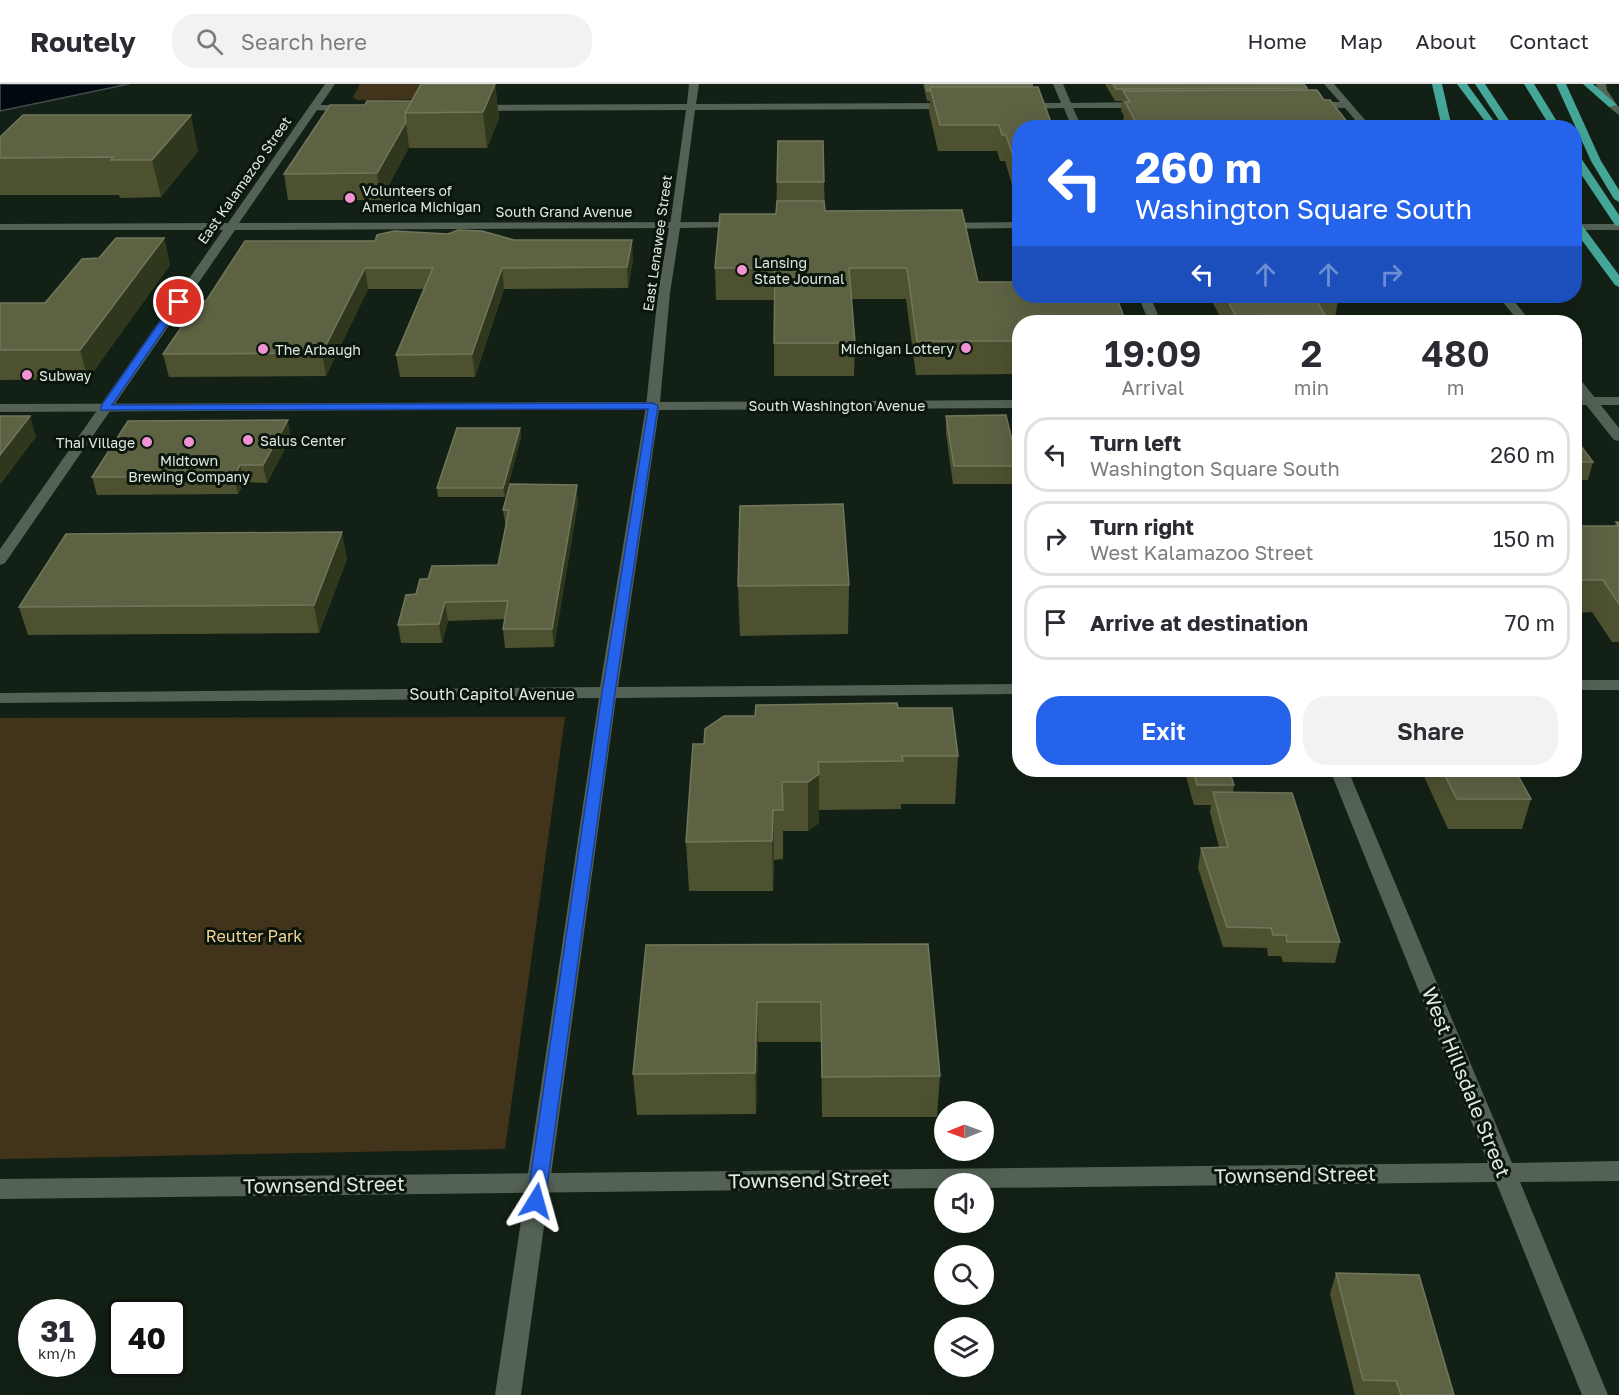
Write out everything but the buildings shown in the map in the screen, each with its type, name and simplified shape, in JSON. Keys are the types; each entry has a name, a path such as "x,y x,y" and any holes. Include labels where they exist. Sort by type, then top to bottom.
{"highway":[{"path":"1437,84 1445,120"},
{"path":"1462,84 1489,120"},
{"path":"1480,84 1504,120"},
{"path":"1529,84 1551,120"},
{"path":"1561,84 1577,120"},
{"path":"1588,84 1616,108"},
{"path":"1582,130 1596,161 1619,199"},
{"path":"1582,168 1619,223"},
{"path":"1582,234 1619,283"}],"street":[{"name":"East Kalamazoo Street","path":"0,560 330,84"},
{"name":"East Lenawee Street","path":"508,1395 608,693 653,406 664,293 694,84"},
{"path":"1058,84 1074,120"},
{"path":"1329,84 1360,120"},
{"path":"1601,84 1602,90 1616,108"},
{"path":"1009,106 1150,105"},
{"path":"1299,105 1346,105"},
{"path":"466,108 963,106"},
{"path":"312,108 361,108"},
{"name":"South Grand Avenue","path":"0,227 753,225"},
{"path":"931,225 1012,225"},
{"path":"1582,225 1619,227"},
{"path":"1510,303 1519,315"},
{"path":"1582,391 1619,436"},
{"path":"1582,401 1619,401"},
{"name":"South Washington Avenue","path":"0,408 1012,404"},
{"path":"1582,685 1619,685"},
{"name":"South Capitol Avenue","path":"0,698 1012,689"},
{"name":"West Hillsdale Street","path":"1343,777 1595,1395"},
{"name":"Townsend Street","path":"0,1189 1619,1171"}],"green space":[{"path":"360,84 477,84 458,99 357,100 353,97"},
{"name":"Reutter Park","path":"565,717 505,1149 0,1159 0,718"}],"shaded area":[{"path":"0,84 129,84 0,111"}],"place":[{"name":"Volunteers of America Michigan","path":"350,198"},
{"name":"Lansing State Journal","path":"742,270"},
{"name":"Michigan Lottery","path":"966,348"},
{"name":"The Arbaugh","path":"263,349"},
{"name":"Subway","path":"27,375"},
{"name":"Salus Center","path":"248,440"},
{"name":"Thai Village","path":"147,442"},
{"name":"Midtown Brewing Company","path":"189,442"}],"route":[{"path":"179,302 105,408 653,406 608,693 536,1201"}]}
